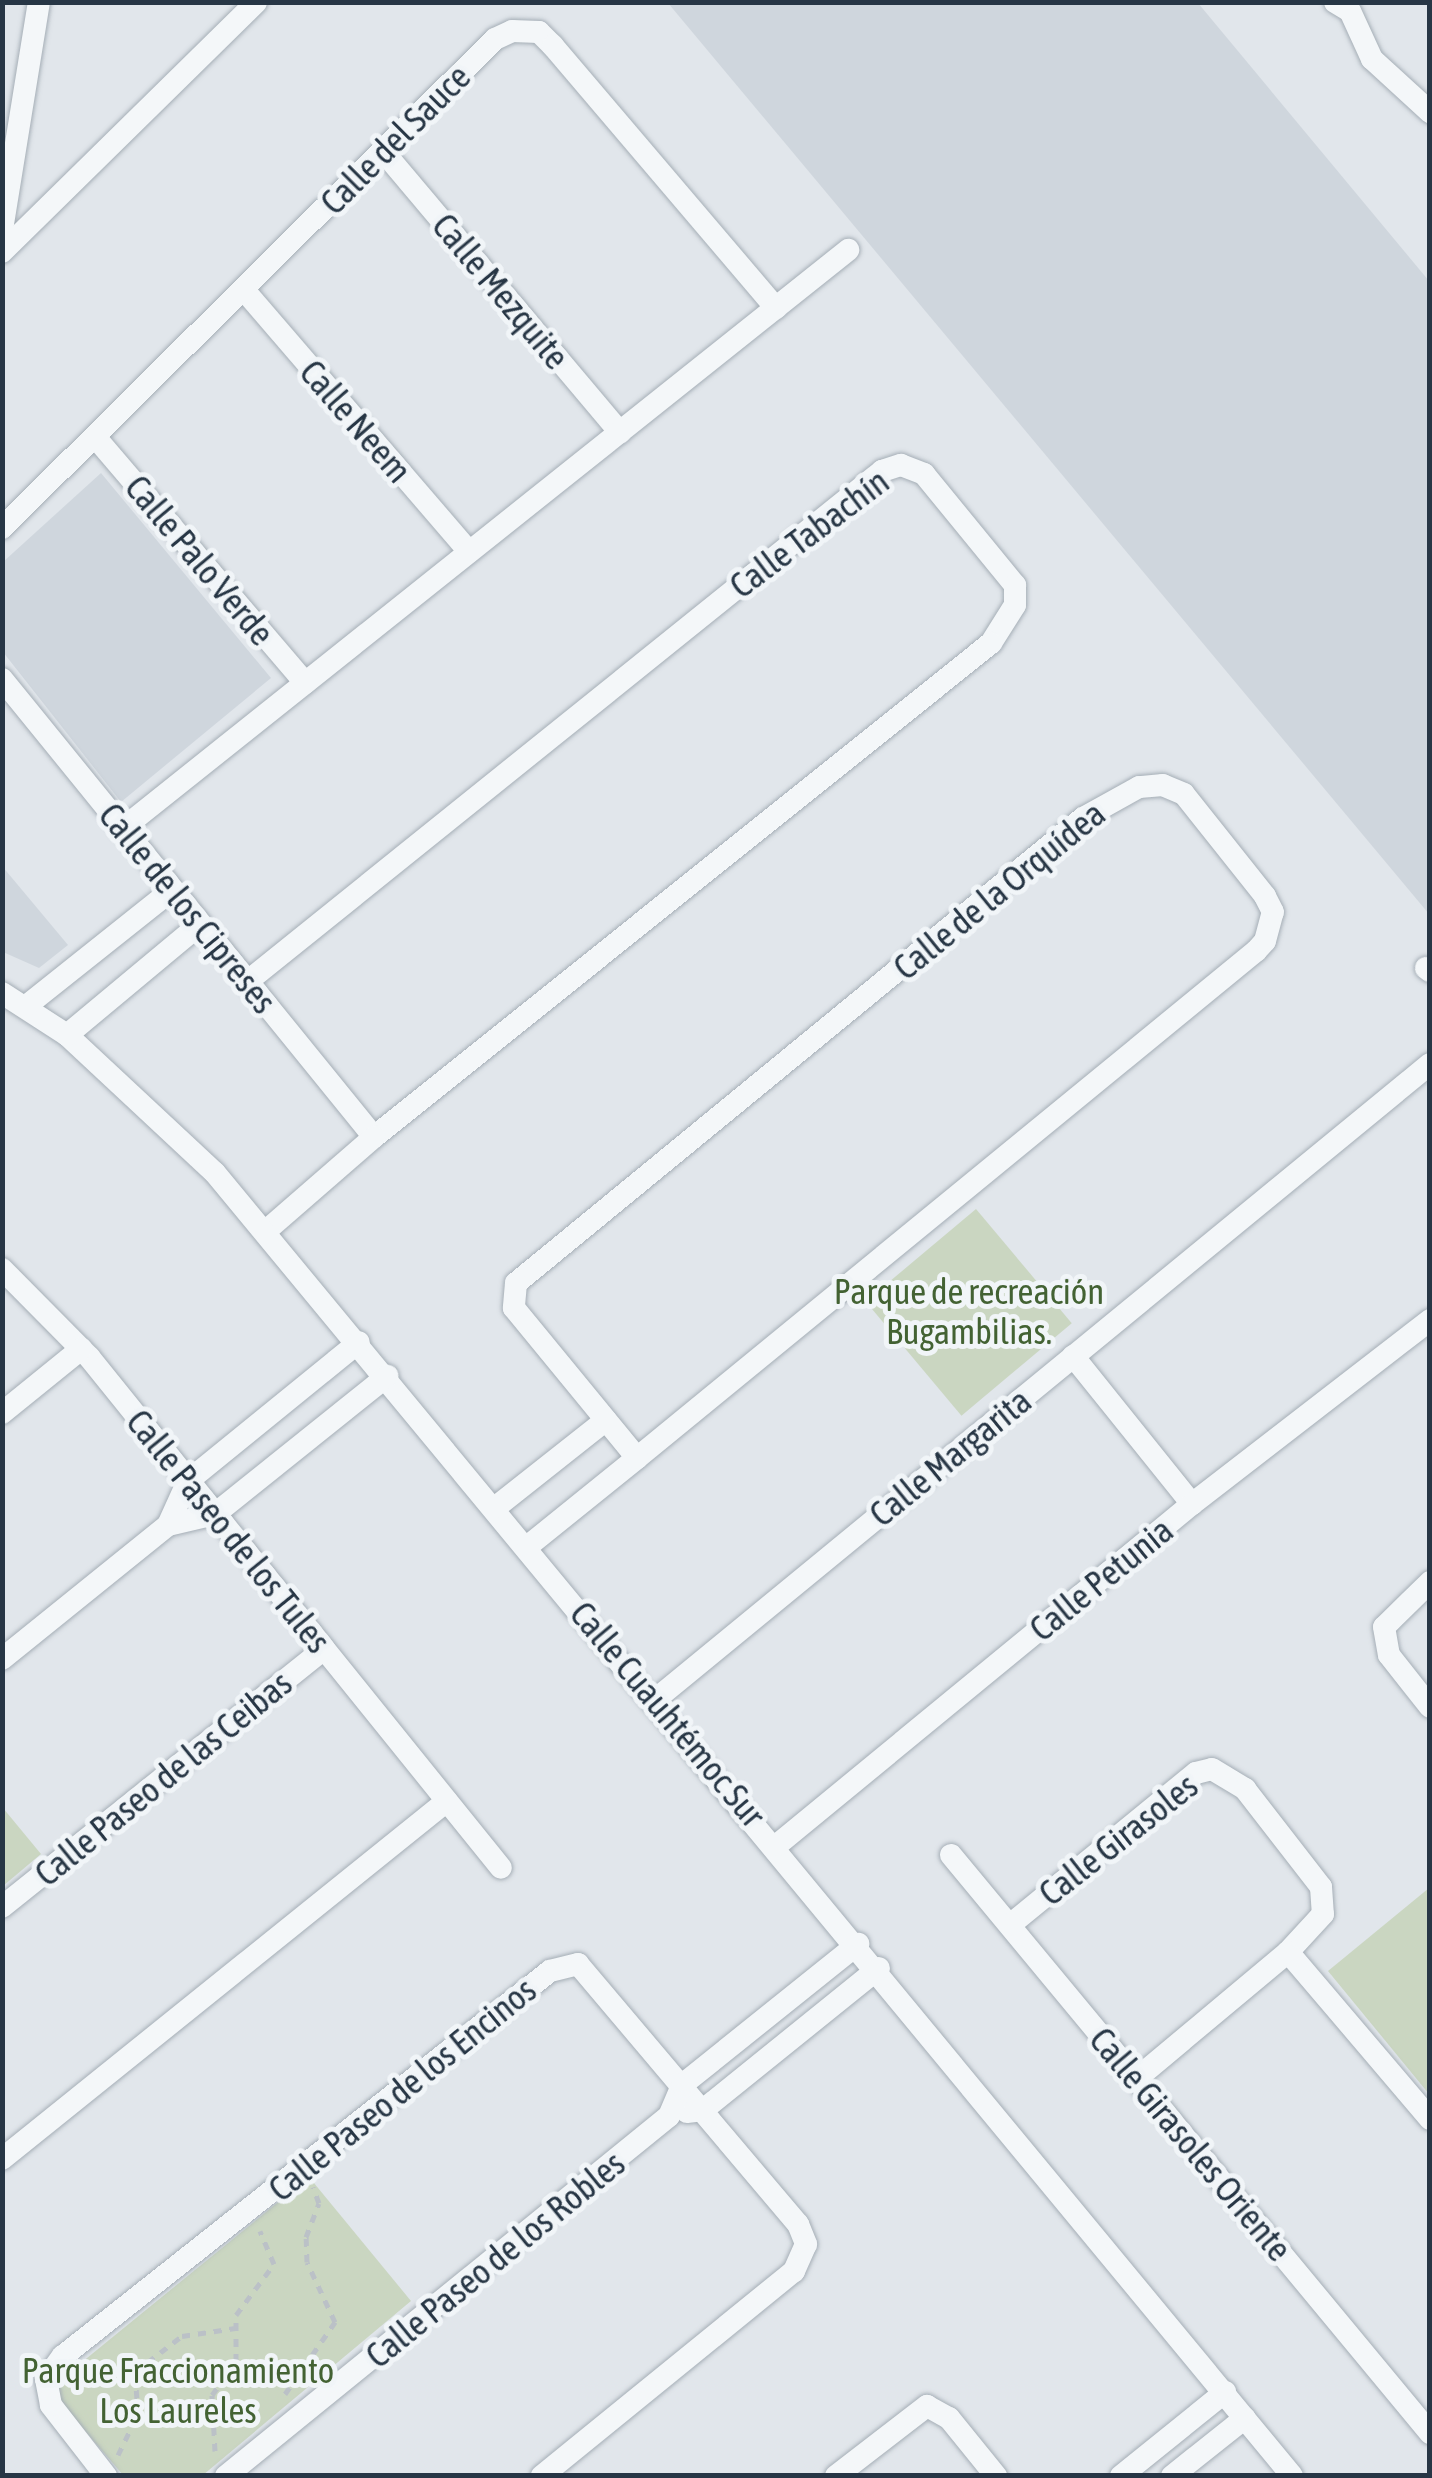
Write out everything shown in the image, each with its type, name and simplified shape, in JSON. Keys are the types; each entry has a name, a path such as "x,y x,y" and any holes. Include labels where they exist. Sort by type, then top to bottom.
{"street":[{"path":"2,230 40,2"},
{"path":"2,252 239,12 256,2"},
{"path":"1346,5 1372,59 1430,112"},
{"name":"Calle del Sauce","path":"2,528 495,39 525,28 539,32 776,308"},
{"name":"Calle Mezquite","path":"383,151 620,432"},
{"path":"122,829 848,250"},
{"name":"Calle Neem","path":"244,290 469,552"},
{"name":"Calle Palo Verde","path":"96,438 304,683"},
{"name":"Calle Tabachín","path":"248,981 882,470 901,464 944,494 1014,585 1010,614 990,642 374,1137"},
{"name":"Calle de los Cipreses","path":"2,679 374,1137"},
{"name":"Calle de la Orquídea","path":"528,1546 637,1458 1265,941 1273,912 1265,896 1184,794 1164,785 1139,786 1083,818 516,1283 514,1308 637,1458"},
{"path":"25,1007 172,890"},
{"path":"67,1036 200,924"},
{"name":"Calle Cuauhtémoc Sur","path":"2,993 67,1036 215,1172 656,1698 1292,2476"},
{"name":"Calle Margarita","path":"656,1698 1430,1064"},
{"path":"266,1232 374,1137"},
{"name":"Calle Paseo de los Tules","path":"2,1269 81,1349 501,1868"},
{"name":"Calle Petunia","path":"777,1845 1192,1504 1430,1320"},
{"path":"2,1659 168,1524 188,1480 359,1342"},
{"path":"2,1413 81,1349"},
{"path":"1073,1356 1192,1504"},
{"path":"168,1524 215,1514 387,1376"},
{"path":"496,1507 606,1420"},
{"path":"1430,1582 1384,1627 1390,1655 1430,1707"},
{"name":"Calle Paseo de las Ceibas","path":"2,1907 324,1649"},
{"name":"Calle Girasoles","path":"1010,1925 1186,1780 1212,1769 1244,1789 1320,1887 1323,1914 1288,1952 1136,2078"},
{"path":"2,2159 447,1801"},
{"name":"Calle Girasoles Oriente","path":"951,1855 1430,2433"},
{"name":"Calle Paseo de los Robles","path":"220,2468 286,2430 669,2116 682,2085 858,1944"},
{"path":"1288,1952 1430,2119"},
{"name":"Calle Paseo de los Encinos","path":"105,2475 51,2405 46,2379 63,2356 566,1964 590,1970 798,2224 806,2244 801,2262 542,2476"},
{"name":"Calle Paseo de los Robles","path":"669,2116 703,2110 878,1968"},
{"path":"1121,2476 1224,2392"},
{"path":"836,2476 927,2406 949,2418 996,2476"},
{"path":"1172,2476 1245,2418"}],"path":[{"path":"286,2430 281,2402 335,2322 307,2262 306,2237 319,2203 306,2165"},
{"path":"220,2468 212,2395 236,2362 236,2315 274,2264 248,2212"},
{"path":"105,2475 135,2427 134,2372 182,2336 235,2328"}],"shaded area":[{"path":"668,3 1198,3 1429,281 1429,914"},
{"path":"101,473 271,678 121,802 3,652 3,562"},
{"path":"2,866 68,945 39,968 3,952"}],"green space":[{"name":"Parque de recreación Bugambilias.","path":"976,1209 1072,1323 961,1416 866,1302"},
{"path":"3,1808 41,1854 2,1886"},
{"path":"1429,1888 1429,2094 1328,1971"},
{"name":"Parque Fraccionamiento Los Laureles","path":"309,2177 411,2301 203,2475 123,2475 49,2389"}]}
